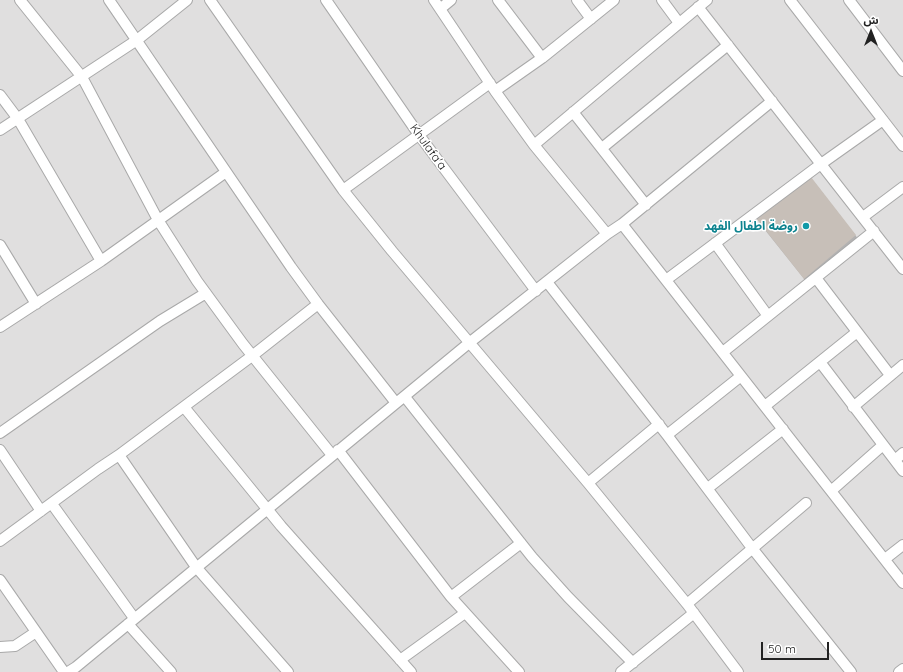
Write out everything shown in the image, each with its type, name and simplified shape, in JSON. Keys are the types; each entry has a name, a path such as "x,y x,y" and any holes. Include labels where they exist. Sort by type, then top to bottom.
{"street":[{"path":"20,0 82,77 158,220 206,293 252,356 335,453 451,597 519,672"},
{"path":"109,0 290,267 318,304 568,597 633,663"},
{"path":"0,130 137,40 187,0"},
{"path":"210,0 343,190 392,251 588,483 687,604 738,672"},
{"name":"Khulafa'a","path":"326,0 419,135 536,291"},
{"path":"434,0 534,144 607,234"},
{"path":"440,9 451,0"},
{"path":"498,0 542,58"},
{"path":"578,0 591,19"},
{"path":"343,190 419,135 493,87 542,58 614,0"},
{"path":"662,0 679,23"},
{"path":"534,144 707,0"},
{"path":"790,0 903,146"},
{"path":"848,0 903,71"},
{"path":"698,7 903,269"},
{"path":"602,148 728,45"},
{"path":"0,95 18,119 101,262"},
{"path":"68,672 76,667 469,343 646,205 772,101"},
{"path":"573,112 646,205"},
{"path":"666,280 821,164 883,120"},
{"path":"0,327 101,262 226,172"},
{"path":"863,217 903,187"},
{"path":"622,224 903,583"},
{"path":"723,352 874,231"},
{"path":"715,243 768,316"},
{"path":"0,245 36,304"},
{"path":"816,278 890,375"},
{"path":"547,282 708,488 752,548 851,672"},
{"path":"0,433 160,321 206,293"},
{"path":"0,541 184,408 318,304"},
{"path":"765,406 858,332"},
{"path":"820,362 853,407 903,470"},
{"path":"853,407 903,365"},
{"path":"667,435 742,376"},
{"path":"184,408 268,509 411,672"},
{"path":"588,483 658,424"},
{"path":"708,488 783,429"},
{"path":"831,491 883,446"},
{"path":"0,450 41,511"},
{"path":"895,460 903,453"},
{"path":"119,455 196,568 288,672"},
{"path":"687,604 806,503"},
{"path":"52,504 131,621 171,672"},
{"path":"451,597 521,542"},
{"path":"885,559 903,545"},
{"path":"0,580 64,672"},
{"path":"400,660 465,613"},
{"path":"621,672 694,613"},
{"path":"0,647 15,646 36,632"},
{"path":"898,672 903,669"}],"shaded area":[{"path":"0,0 903,0 903,672 0,672"}],"building":[{"name":"روضة اطفال الفهد","path":"811,177 856,235 804,279 756,218"}],"place":[{"name":"روضة اطفال الفهد","path":"806,226"}]}
